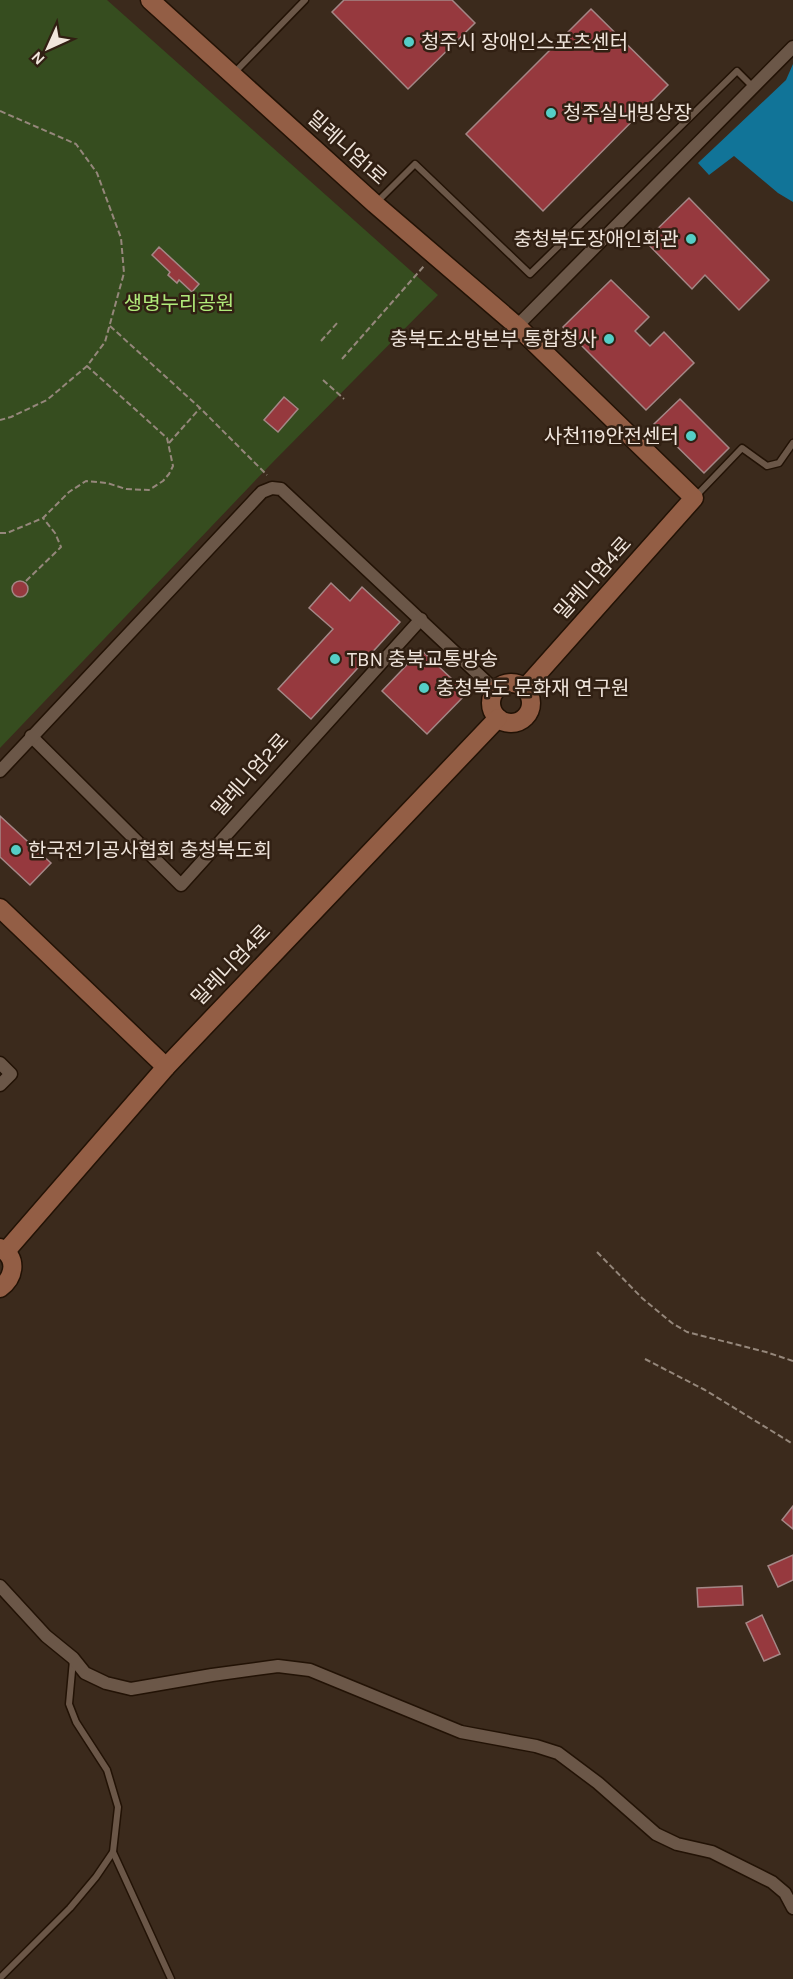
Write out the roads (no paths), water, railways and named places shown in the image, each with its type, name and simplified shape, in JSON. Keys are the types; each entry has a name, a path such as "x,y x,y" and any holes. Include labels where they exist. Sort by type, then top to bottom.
{"street":[{"name":"밀레니엄1로","path":"150,0 375,204 517,326 694,498"},
{"path":"517,326 793,47"},
{"path":"0,771 262,492 272,488 282,489 495,690"},
{"name":"밀레니엄4로","path":"525,688 694,498"},
{"name":"밀레니엄2로","path":"31,736 180,885 421,619"},
{"path":"506,683 519,684 525,688 531,700 531,706 524,718 512,723 498,718 491,709 490,702 495,690 506,683"},
{"name":"밀레니엄4로","path":"3,1250 166,1067 498,718"},
{"path":"0,908 166,1067"},
{"path":"0,1063 11,1074 0,1085"},
{"path":"0,1288 7,1283 13,1269 12,1262 3,1250"},
{"path":"0,1586 46,1636 73,1658 86,1673 106,1683 131,1689 278,1666 310,1670 461,1732 536,1746 558,1753 585,1772 656,1834 677,1844 712,1852 764,1878 785,1893 793,1908"}],"lane":[{"path":"233,75 305,0"},
{"path":"375,204 415,164 530,274 736,72 754,87"},
{"path":"694,498 742,448 767,466 779,463 793,442"},
{"path":"0,1978 70,1908 96,1877 112,1852 118,1807 107,1770 76,1722 69,1704 73,1658"},
{"path":"112,1852 171,1979"}],"water":[{"path":"793,64 793,202 778,193 734,156 709,175 698,163 786,80"}],"place":[{"name":"청주시 장애인스포츠센터","path":"409,42"},
{"name":"청주실내빙상장","path":"551,113"},
{"name":"충청북도장애인회관","path":"691,239"},
{"name":"충북도소방본부 통합청사","path":"609,339"},
{"name":"사천119안전센터","path":"691,436"},
{"name":"TBN 충북교통방송","path":"335,659"},
{"name":"충청북도 문화재 연구원","path":"424,688"},
{"name":"한국전기공사협회 충청북도회","path":"16,850"}],"park label":[{"name":"생명누리공원","path":"179,303"}]}
